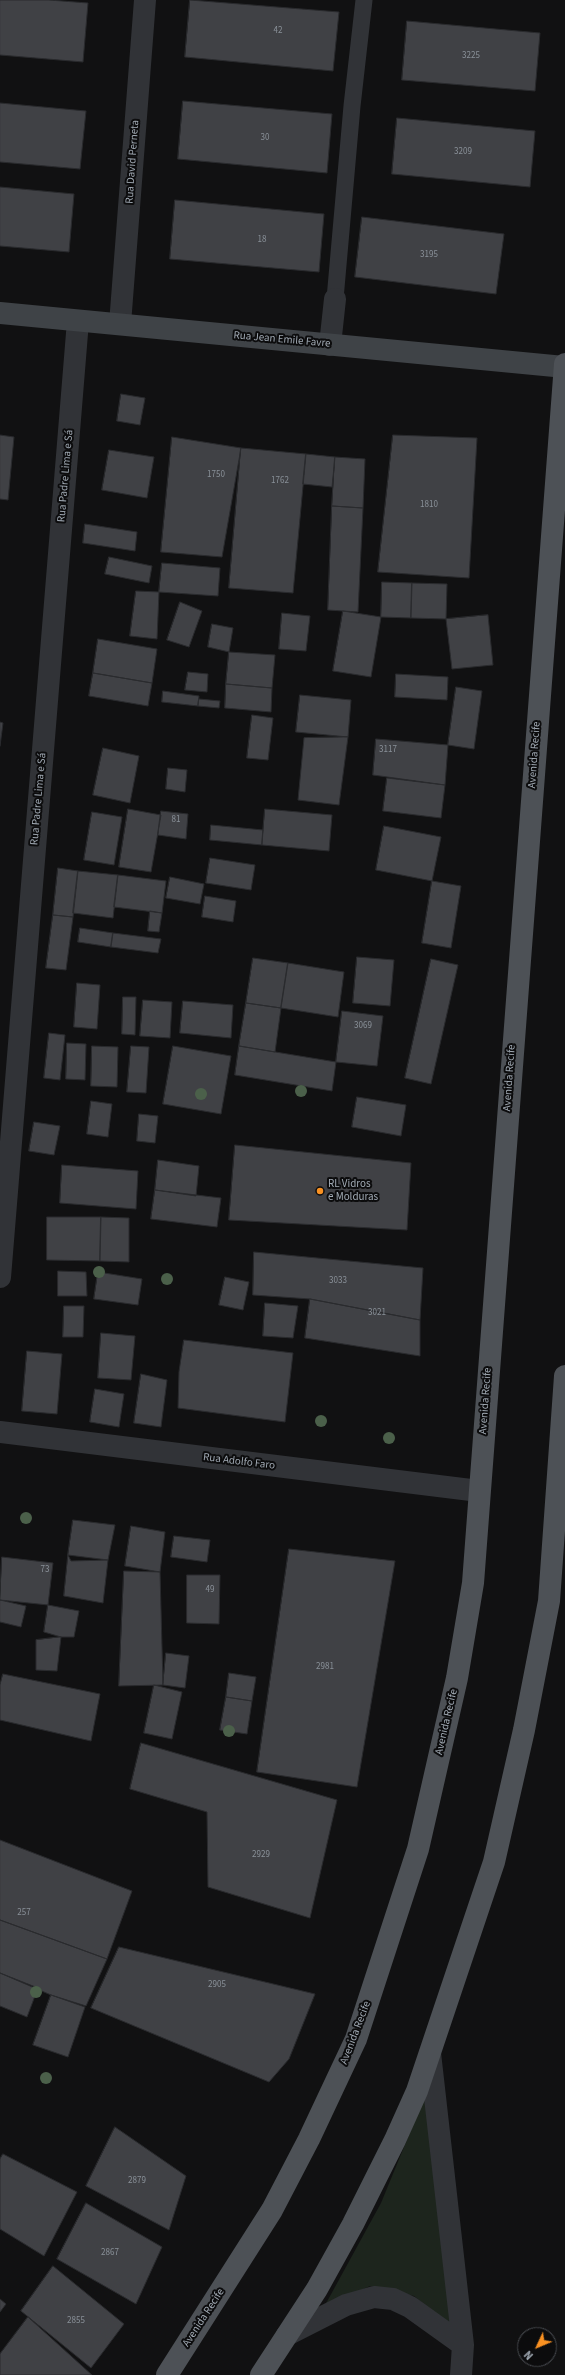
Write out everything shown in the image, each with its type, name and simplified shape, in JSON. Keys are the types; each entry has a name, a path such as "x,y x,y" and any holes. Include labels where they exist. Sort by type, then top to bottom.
{"main road":[{"name":"Rua Jean Emile Favre","path":"0,313 565,366"},
{"name":"Avenida Recife","path":"168,2375 272,2210 309,2139 356,2039 418,1849 457,1678 473,1583 565,366"},
{"path":"261,2375 317,2289 357,2217 417,2092 494,1862 524,1730 549,1601 565,1376"}],"street":[{"name":"Rua David Perneta","path":"120,324 145,0"},
{"path":"330,344 335,299"},
{"name":"Rua Padre Lima e Sá","path":"0,1277 78,320"},
{"name":"Rua Adolfo Faro","path":"0,1432 479,1491"},
{"path":"430,2053 463,2345 461,2375"},
{"path":"287,2335 346,2306 374,2297 393,2299 410,2307 463,2345"}],"lane":[{"path":"335,299 352,106 364,0"}],"shaded area":[{"path":"425,2096 452,2328 414,2296 370,2286 324,2307 381,2203"}],"building":[{"path":"0,0 49,0 88,3 83,62 0,55"},
{"path":"190,0 339,12 333,71 185,57"},
{"path":"407,21 540,33 535,91 402,80"},
{"path":"183,101 332,114 327,173 178,159"},
{"path":"0,103 86,111 80,169 0,162"},
{"path":"397,118 535,131 530,187 392,174"},
{"path":"0,187 74,194 69,252 0,246"},
{"path":"175,200 324,214 319,272 170,259"},
{"path":"362,217 504,234 496,294 355,277"},
{"path":"121,394 145,398 140,425 117,421"},
{"path":"0,435 14,437 8,500 0,499"},
{"path":"393,435 477,438 469,578 378,572"},
{"path":"172,437 241,448 222,557 161,552"},
{"path":"241,448 306,454 293,593 229,588"},
{"path":"109,450 154,457 147,498 102,490"},
{"path":"306,454 335,457 332,487 303,484"},
{"path":"335,457 365,459 363,508 332,506"},
{"path":"332,506 363,508 358,612 328,610"},
{"path":"85,524 137,532 135,551 83,543"},
{"path":"109,557 152,566 149,583 105,574"},
{"path":"162,563 220,568 218,596 159,592"},
{"path":"382,582 412,583 411,618 381,617"},
{"path":"412,583 447,584 446,619 411,618"},
{"path":"136,591 159,592 157,639 130,636"},
{"path":"180,602 202,611 189,647 167,640"},
{"path":"343,611 381,617 371,677 333,671"},
{"path":"282,613 310,616 306,651 279,649"},
{"path":"488,615 493,665 452,669 446,619"},
{"path":"212,624 233,628 229,652 208,647"},
{"path":"98,639 157,649 152,683 93,673"},
{"path":"229,652 275,655 272,688 226,684"},
{"path":"188,672 208,674 207,692 185,690"},
{"path":"93,673 152,683 148,706 89,696"},
{"path":"396,674 448,677 447,700 395,697"},
{"path":"226,684 272,688 271,712 225,708"},
{"path":"456,687 482,691 474,749 448,745"},
{"path":"163,691 199,696 198,706 162,702"},
{"path":"300,695 351,700 348,737 296,732"},
{"path":"199,699 220,701 219,708 198,706"},
{"path":"252,715 273,718 268,760 247,758"},
{"path":"0,722 3,723 0,746"},
{"path":"348,737 339,805 298,800 304,738"},
{"path":"376,739 448,745 445,785 373,775"},
{"path":"103,748 139,756 130,803 93,795"},
{"path":"168,768 187,770 185,792 166,789"},
{"path":"387,778 445,785 441,818 383,811"},
{"path":"128,809 161,815 151,872 119,867"},
{"path":"265,809 332,815 329,851 262,845"},
{"path":"161,811 188,814 186,839 158,835"},
{"path":"92,812 122,817 114,865 84,860"},
{"path":"211,825 263,830 262,845 210,840"},
{"path":"384,826 441,837 432,881 376,870"},
{"path":"210,858 255,865 251,890 206,883"},
{"path":"58,868 78,871 73,917 53,915"},
{"path":"78,871 118,875 113,918 73,913"},
{"path":"118,875 166,881 162,913 114,907"},
{"path":"170,877 204,884 200,904 166,898"},
{"path":"432,881 461,886 451,948 422,943"},
{"path":"205,896 236,901 233,922 202,917"},
{"path":"150,911 162,913 159,932 148,931"},
{"path":"53,915 73,917 66,970 46,968"},
{"path":"80,928 113,933 111,947 78,942"},
{"path":"113,933 161,939 158,953 111,947"},
{"path":"357,957 394,960 390,1006 353,1003"},
{"path":"253,958 288,963 281,1008 246,1003"},
{"path":"431,959 458,965 431,1084 405,1078"},
{"path":"288,963 344,972 338,1017 281,1008"},
{"path":"77,983 100,985 97,1029 74,1027"},
{"path":"123,997 136,997 135,1035 122,1034"},
{"path":"143,1000 172,1002 170,1038 140,1036"},
{"path":"183,1001 233,1005 231,1038 180,1033"},
{"path":"246,1003 281,1008 275,1052 239,1046"},
{"path":"342,1011 383,1016 377,1066 336,1062"},
{"path":"49,1033 65,1035 60,1080 44,1078"},
{"path":"67,1043 86,1044 85,1080 66,1079"},
{"path":"92,1046 118,1047 117,1087 91,1086"},
{"path":"131,1046 149,1047 146,1093 127,1092"},
{"path":"173,1046 231,1056 221,1114 163,1104"},
{"path":"239,1046 336,1062 332,1091 235,1075"},
{"path":"357,1097 406,1105 401,1136 352,1127"},
{"path":"91,1101 112,1104 108,1137 87,1134"},
{"path":"139,1114 158,1116 155,1143 137,1141"},
{"path":"34,1122 60,1126 54,1155 29,1151"},
{"name":"RL Vidros e Molduras","path":"235,1145 411,1163 407,1230 229,1220"},
{"path":"158,1160 199,1166 196,1196 155,1190"},
{"path":"62,1165 138,1171 136,1209 60,1203"},
{"path":"155,1190 221,1198 217,1227 151,1219"},
{"path":"47,1217 101,1217 100,1261 47,1260"},
{"path":"101,1217 129,1218 129,1262 100,1261"},
{"path":"254,1252 423,1268 420,1320 310,1299 253,1295"},
{"path":"58,1271 86,1272 87,1296 58,1296"},
{"path":"98,1272 142,1279 138,1305 94,1299"},
{"path":"225,1277 249,1282 243,1310 219,1305"},
{"path":"310,1299 420,1320 420,1356 305,1338"},
{"path":"265,1303 298,1306 293,1338 263,1336"},
{"path":"64,1306 84,1306 83,1337 63,1337"},
{"path":"101,1333 135,1336 131,1380 98,1378"},
{"path":"184,1340 293,1353 285,1422 178,1408 179,1372"},
{"path":"27,1351 62,1354 57,1414 22,1411"},
{"path":"141,1374 167,1380 161,1427 134,1423"},
{"path":"95,1389 124,1394 119,1427 90,1422"},
{"path":"73,1520 115,1525 108,1560 68,1555"},
{"path":"131,1526 165,1532 160,1572 125,1566"},
{"path":"174,1536 210,1540 207,1562 171,1557"},
{"path":"289,1549 395,1561 357,1787 257,1772"},
{"path":"68,1555 71,1561 108,1560 103,1603 64,1596"},
{"path":"2,1557 53,1563 48,1605 0,1600"},
{"path":"124,1571 160,1572 163,1685 119,1686"},
{"path":"187,1575 220,1575 219,1624 187,1623"},
{"path":"0,1600 26,1606 21,1627 0,1622"},
{"path":"48,1605 79,1611 74,1637 61,1637 44,1632"},
{"path":"61,1637 57,1671 36,1670 36,1640"},
{"path":"166,1653 189,1656 185,1688 163,1685"},
{"path":"229,1673 256,1677 252,1701 226,1697"},
{"path":"3,1674 100,1694 91,1741 0,1720 0,1685"},
{"path":"154,1685 182,1692 172,1739 144,1733"},
{"path":"226,1697 252,1701 247,1734 220,1730"},
{"path":"141,1743 337,1800 310,1918 208,1887 207,1812 130,1789"},
{"path":"0,1840 132,1891 107,1959 0,1920"},
{"path":"0,1920 107,1959 86,2006 51,1995 0,1973"},
{"path":"119,1947 315,1994 289,2059 269,2082 91,2008"},
{"path":"0,1973 38,1988 27,2017 0,2006"},
{"path":"51,1995 85,2007 68,2057 33,2045"},
{"path":"115,2127 186,2176 169,2230 86,2186"},
{"path":"3,2154 77,2192 44,2256 0,2229 0,2159"},
{"path":"86,2203 162,2247 136,2304 57,2259"},
{"path":"53,2266 124,2324 91,2368 21,2311"},
{"path":"0,2299 6,2304 0,2312"},
{"path":"28,2317 92,2375 0,2375 0,2354"}],"place":[{"name":"RL Vidros e Molduras","path":"320,1191"}]}
